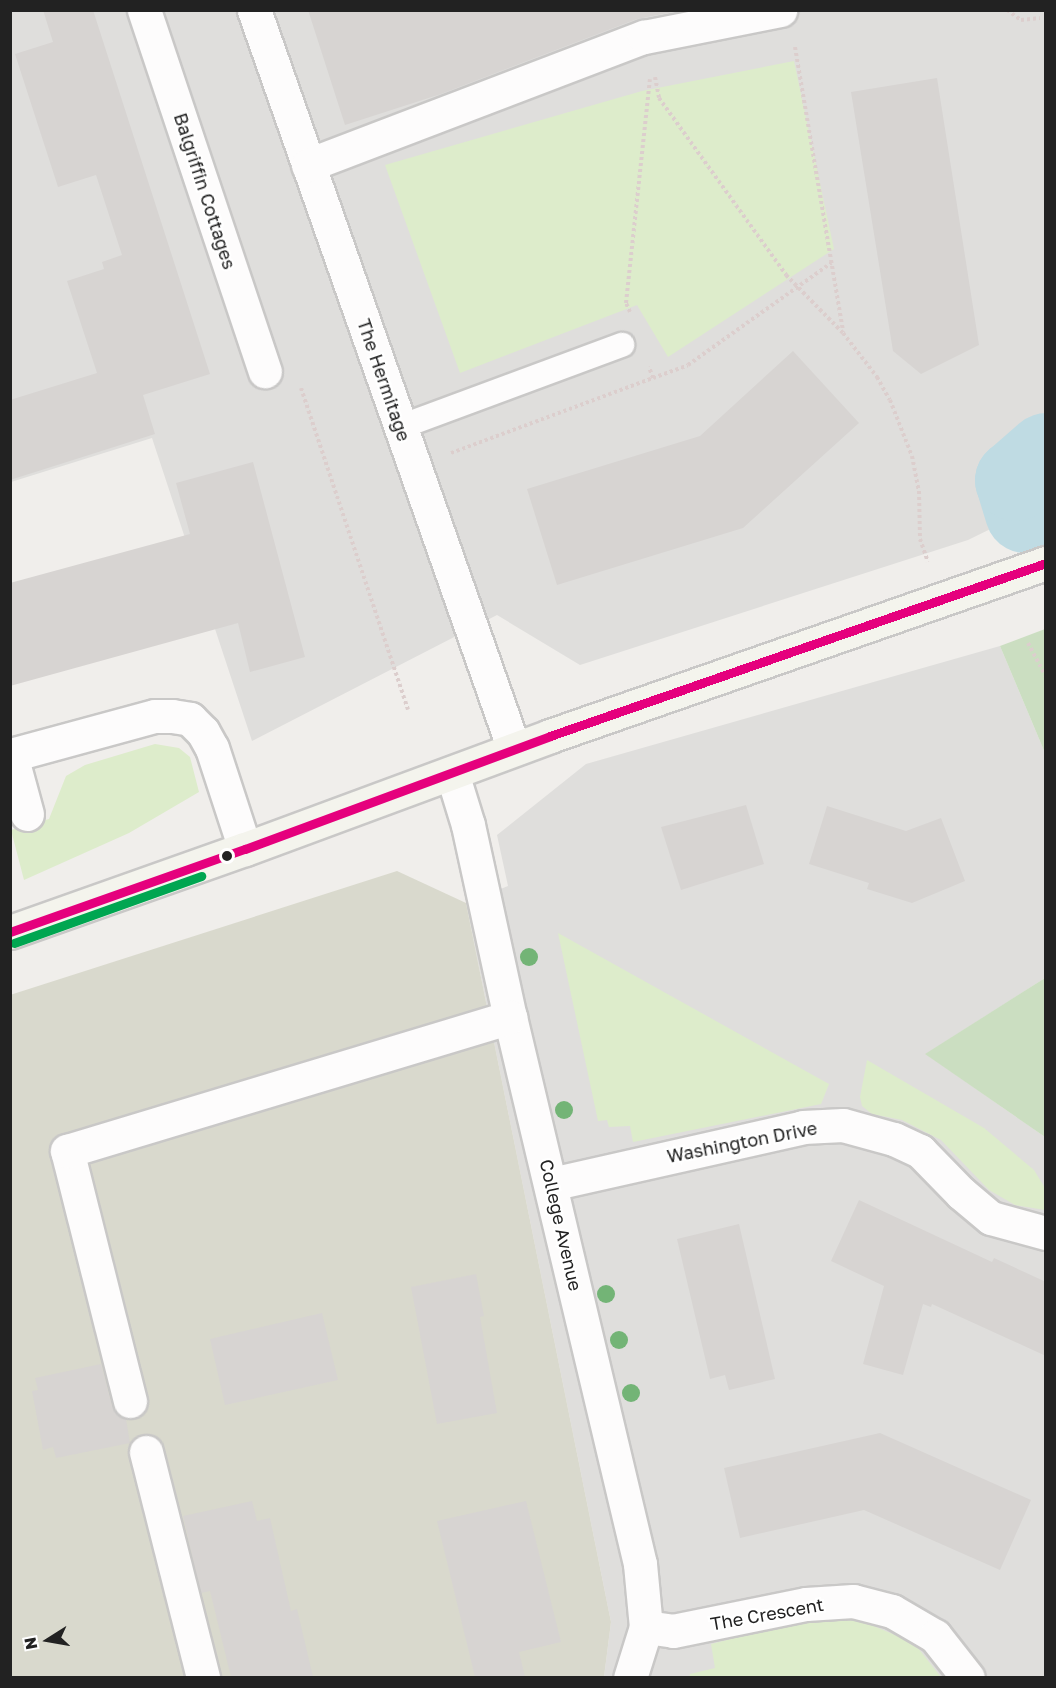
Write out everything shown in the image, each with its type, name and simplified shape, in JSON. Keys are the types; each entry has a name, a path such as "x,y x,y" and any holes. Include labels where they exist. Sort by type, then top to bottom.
{"main road":[{"path":"10,932 245,849 514,749 1046,563"}],"street":[{"name":"Balgriffin Cottages","path":"144,10 265,371"},
{"name":"The Hermitage","path":"254,10 514,749"},
{"path":"308,165 648,50 780,10"},
{"path":"27,814 11,755 155,716 172,716 190,719 203,732 212,748 245,849"},
{"name":"College Avenue","path":"452,772 468,825 510,1017 640,1564 646,1627 630,1677"},
{"path":"130,1401 67,1152 510,1017"},
{"name":"Washington Drive","path":"551,1184 804,1127 843,1125 894,1139 920,1151 961,1193 991,1218 1046,1233"},
{"path":"146,1452 203,1677"},
{"name":"The Crescent","path":"646,1627 674,1631 806,1604 853,1601 892,1611 935,1636 968,1677"}],"lane":[{"path":"400,428 622,345"}],"path":[{"path":"1007,10 1021,20 1040,18"},
{"path":"794,45 843,333"},
{"path":"648,50 659,98 786,275 843,333 878,377 890,400 912,456 919,491 920,539 941,600"},
{"path":"630,314 626,303 648,50"},
{"path":"414,466 688,365 799,289 831,263"},
{"path":"645,356 652,378"},
{"path":"265,371 297,375 408,710"},
{"path":"1028,643 1046,677"}],"shaded area":[{"path":"11,11 1045,11 1045,496 1025,512 968,540 580,665 497,615 252,741 152,438 11,482"},
{"path":"1000,646 1045,753 1045,978 926,1054 1045,1137 1045,1677 604,1677 611,1622 466,903 508,886 497,835 586,764"},
{"path":"397,871 466,903 611,1622 604,1677 11,1677 10,995"}],"green space":[{"path":"794,61 834,249 668,357 637,305 460,373 385,165 642,91"},
{"path":"1045,629 1045,753 1000,646"},
{"path":"155,744 179,748 190,757 199,792 129,833 24,880 11,830 49,819 66,776 85,765"},
{"path":"558,933 829,1084 821,1104 633,1142 630,1126 609,1127 607,1120 598,1121"},
{"path":"1045,978 1045,1137 925,1054"},
{"path":"867,1060 984,1128 1034,1170 1045,1188 1045,1210 1015,1205 989,1190 941,1140 902,1120 872,1114 862,1106 860,1097"},
{"path":"819,1617 857,1619 914,1643 941,1677 689,1678 690,1674 715,1668 711,1644"}],"building":[{"path":"43,10 93,10 210,374 143,395 155,434 10,480 10,400 97,373 67,281 104,269 102,262 122,255 96,175 58,187 15,54 53,42"},
{"path":"308,10 678,11 637,19 441,94 345,125"},
{"path":"937,78 979,345 921,374 893,351 851,92"},
{"path":"793,351 859,423 743,528 557,585 527,489 700,436"},
{"path":"253,462 305,657 250,672 238,623 10,686 10,583 190,534 176,483"},
{"path":"746,805 764,864 681,890 661,827"},
{"path":"827,806 906,831 941,818 965,881 912,903 867,889 869,883 809,864"},
{"path":"859,1200 992,1262 994,1258 1046,1282 1046,1356 932,1304 931,1307 923,1304 903,1375 863,1364 884,1286 831,1261"},
{"path":"739,1224 775,1379 729,1390 725,1375 710,1379 677,1239"},
{"path":"476,1274 484,1316 480,1317 497,1413 437,1424 411,1287"},
{"path":"322,1313 338,1380 225,1405 210,1339"},
{"path":"101,1364 112,1406 117,1414 126,1419 130,1443 56,1458 53,1447 43,1450 32,1391 38,1390 35,1378"},
{"path":"880,1433 1031,1500 1000,1570 864,1510 740,1538 724,1468"},
{"path":"252,1501 257,1521 270,1518 291,1611 297,1609 313,1677 231,1677 210,1591 201,1593 183,1516"},
{"path":"526,1501 561,1642 519,1652 525,1677 475,1677 437,1521"}],"waterway":[{"path":"1025,512 1015,480 1046,453"}],"transit line":[{"path":"10,932 245,849 550,736 1046,563"},
{"path":"14,943 201,876"}]}
